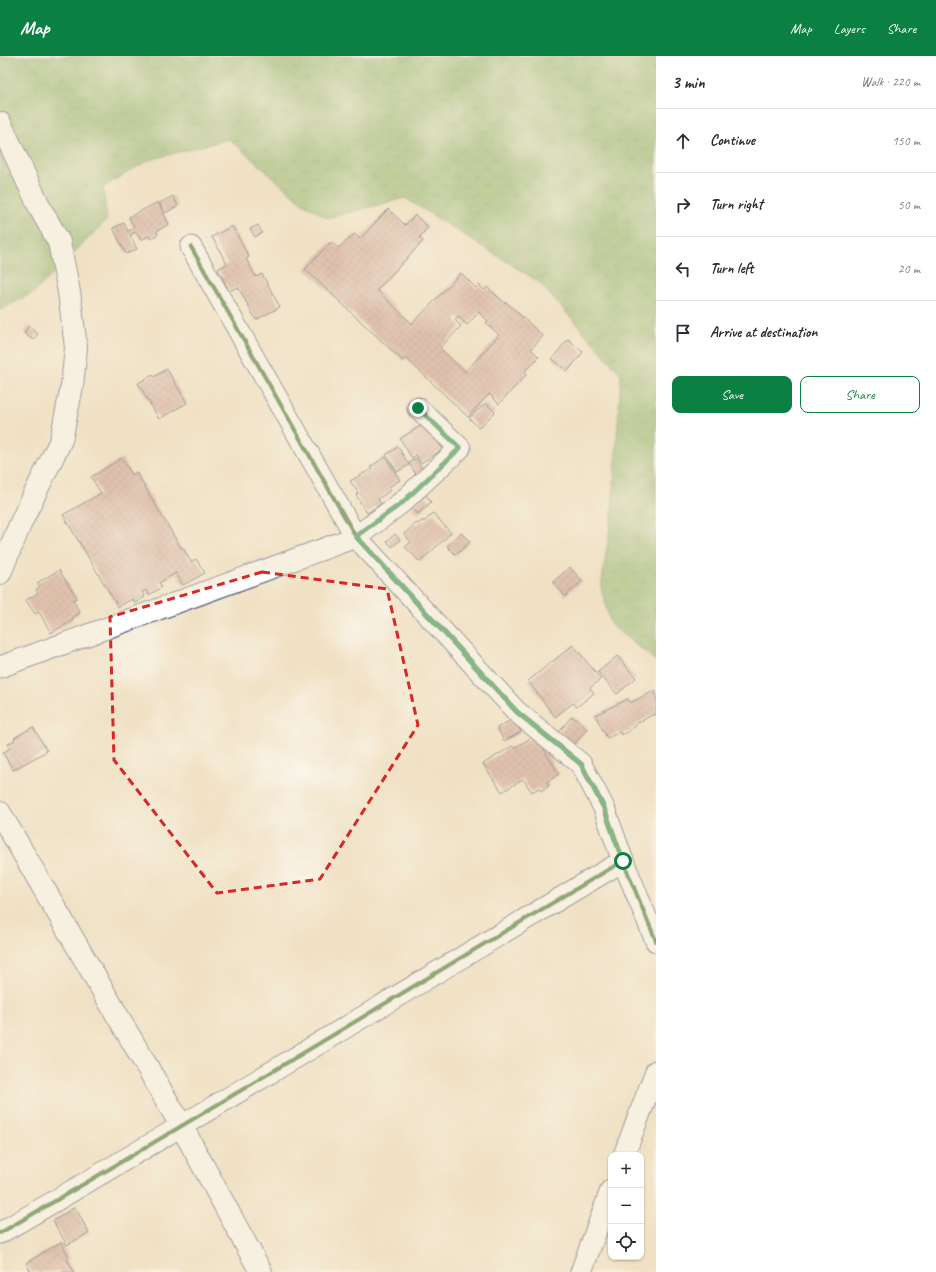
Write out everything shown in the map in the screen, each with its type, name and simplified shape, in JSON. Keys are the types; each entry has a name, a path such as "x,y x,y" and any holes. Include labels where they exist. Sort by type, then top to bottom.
{"street":[{"path":"0,123 41,210 59,242 69,292 76,348 72,386 61,440 22,520 0,573"},
{"path":"191,247 356,536 517,712 581,764 604,808 623,861 656,941"},
{"path":"0,667 356,536 402,503 460,448 418,408"},
{"path":"0,813 182,1127 261,1272"},
{"path":"0,1233 182,1127 415,984 623,861"},
{"path":"625,1152 656,1071"},
{"path":"581,1272 608,1198"}],"highlighted area":[{"path":"262,572 387,589 418,725 320,879 217,893 114,760 110,617"}],"green space":[{"path":"0,56 656,56 656,661 611,625 601,588 612,514 621,374 539,282 405,198 328,218 301,202 229,139 149,160 103,187 107,220 35,292 0,310"}],"building":[{"path":"173,196 178,206 165,213 160,203"},
{"path":"158,202 169,224 157,231 158,234 151,239 149,236 141,240 136,232 130,235 137,249 126,254 113,228 124,223 128,231 134,228 129,217"},
{"path":"388,209 405,225 415,215 428,227 419,238 423,241 377,290 412,324 461,273 476,288 479,285 484,290 487,287 505,303 506,302 543,336 531,349 539,357 525,371 527,374 499,404 489,394 468,417 406,358 403,361 305,269 331,242 338,248 355,234 360,239","holes":["479,312 488,321 486,323 499,335 465,372 440,348 461,326 455,320 458,316 467,325"]},
{"path":"258,225 262,233 255,237 250,229"},
{"path":"232,226 249,257 246,259 256,277 262,274 280,307 256,320 238,287 229,291 218,269 227,264 212,237"},
{"path":"29,326 38,334 33,340 24,333"},
{"path":"568,339 583,352 568,371 552,359"},
{"path":"167,369 187,403 159,419 138,383 153,375 154,377"},
{"path":"486,403 495,412 479,428 469,418"},
{"path":"425,423 443,449 421,463 416,455 412,458 400,439"},
{"path":"398,447 409,465 397,472 386,455"},
{"path":"385,457 400,480 389,487 391,490 378,499 381,504 367,513 356,495 358,493 350,481 372,469 370,467"},
{"path":"122,458 132,475 136,472 181,548 183,548 191,562 196,559 205,573 183,585 176,573 159,583 162,587 149,595 146,590 142,592 145,597 135,603 132,599 118,607 63,515 101,493 91,477"},
{"path":"416,458 424,472 417,476 409,463"},
{"path":"426,495 431,502 418,514 412,508"},
{"path":"433,513 451,533 420,562 405,547 411,542 404,534 416,523 418,524 423,520 424,522"},
{"path":"461,533 470,542 456,555 447,546"},
{"path":"395,534 400,540 392,547 387,541"},
{"path":"570,567 582,581 565,596 553,582"},
{"path":"59,570 77,598 73,600 80,613 72,618 73,620 51,633 39,612 35,614 26,600 38,593 36,589 40,587 37,583"},
{"path":"573,645 601,679 590,688 594,693 577,707 573,703 555,717 528,681"},
{"path":"617,656 636,678 617,694 598,672"},
{"path":"656,690 656,716 654,714 635,724 636,726 629,730 630,731 621,735 620,732 607,738 595,715 628,699 630,703"},
{"path":"572,716 587,729 574,745 559,732"},
{"path":"514,718 521,732 504,741 497,728"},
{"path":"33,727 47,751 13,770 3,753 10,748 8,744 15,740 14,738"},
{"path":"534,736 538,743 541,741 545,748 544,750 559,774 547,782 549,786 541,791 539,788 532,792 523,779 502,792 483,764 512,746 514,748"},
{"path":"75,1207 89,1233 67,1245 53,1221"},
{"path":"61,1242 69,1257 67,1259 74,1272 31,1272 26,1263"}],"cycle path":[{"path":"191,247 356,537 517,712 581,764 604,808 623,861 656,941"},
{"path":"0,1233 623,861"}],"route":[{"path":"418,408 460,448 402,503 356,536 452,639 517,712 581,764 604,808 623,861"}]}
